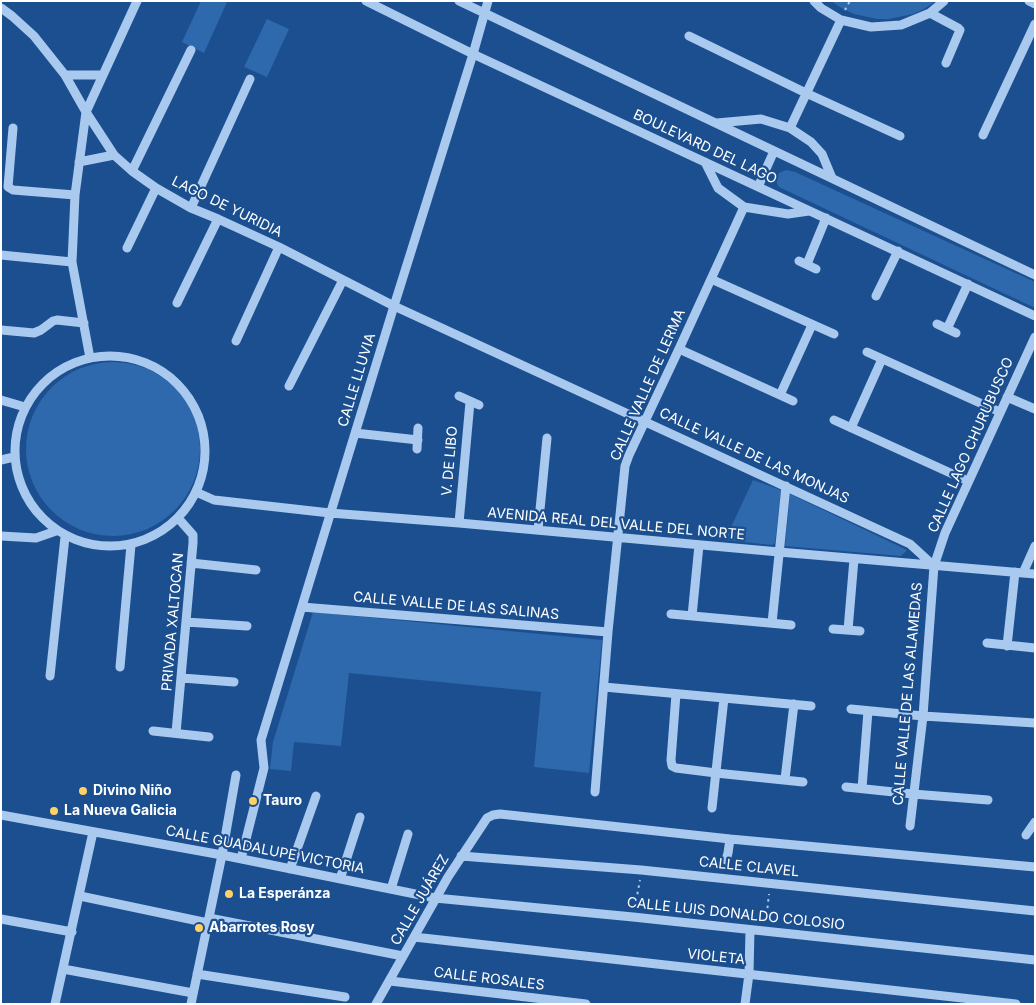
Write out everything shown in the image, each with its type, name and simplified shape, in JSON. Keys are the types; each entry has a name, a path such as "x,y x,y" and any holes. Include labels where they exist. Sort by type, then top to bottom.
{"street":[{"path":"90,358 72,262 75,195 79,162 86,112 137,1"},
{"name":"BOULEVARD DEL LAGO","path":"366,1 473,54 1035,316"},
{"name":"BOULEVARD DEL LAGO","path":"459,1 1035,275"},
{"name":"CALLE LLUVIA","path":"242,859 264,768 261,740 488,1"},
{"path":"814,1 821,8 841,20 871,27 902,25 930,13 944,1"},
{"path":"1029,1 1035,4"},
{"name":"LAGO DE YURIDIA","path":"1,8 34,36 65,75 86,112 114,154 132,171 156,188 191,208 279,248 394,306"},
{"path":"930,13 960,30 946,63"},
{"path":"790,128 841,20"},
{"path":"983,135 1035,24"},
{"path":"689,36 900,136"},
{"path":"132,171 191,50"},
{"path":"65,75 103,75"},
{"path":"191,208 250,78"},
{"path":"715,123 761,119 790,128 811,142 822,154 832,178"},
{"path":"13,128 8,187 10,189 75,195"},
{"path":"758,187 774,151"},
{"path":"79,162 114,154"},
{"path":"705,162 718,188 744,207 788,214 810,211"},
{"path":"127,248 156,188"},
{"name":"CALLE VALLE DE LERMA","path":"595,792 608,632 625,466 628,455 744,207"},
{"path":"816,269 803,263 826,218"},
{"path":"178,302 218,219"},
{"path":"236,341 279,248"},
{"path":"876,296 898,251"},
{"path":"1,256 72,262"},
{"path":"289,386 343,280"},
{"path":"711,280 834,334"},
{"path":"937,324 951,331 968,284"},
{"name":"CALLE VALLE DE LAS MONJAS","path":"394,306 910,544 934,566"},
{"path":"1,330 34,333 53,321 58,320 84,323"},
{"path":"780,395 812,325"},
{"name":"CALLE LAGO CHURUBUSCO","path":"934,566 945,533 1035,337"},
{"path":"679,349 793,401"},
{"path":"866,352 1000,412"},
{"path":"114,356 137,360 159,369 178,384 192,403 202,424 205,448 203,472 196,492 178,518 148,540 130,545 97,547 65,536 42,520 22,491 14,457 14,444 20,418 26,407 35,392 46,380 74,362 90,358 114,356"},
{"path":"851,428 882,358"},
{"name":"V. DE LIBO","path":"458,523 474,403 459,396"},
{"path":"1007,397 1035,409"},
{"path":"1,400 26,407"},
{"path":"834,420 968,481"},
{"path":"355,433 418,444 418,428"},
{"path":"538,530 546,438"},
{"path":"1,460 14,457"},
{"path":"772,623 786,486"},
{"name":"AVENIDA REAL DEL VALLE DEL NORTE","path":"196,492 214,500 330,513 1035,574"},
{"name":"PRIVADA XALTOCAN","path":"176,733 193,543 193,535 178,518"},
{"path":"1,536 36,538 56,531"},
{"path":"50,676 65,536"},
{"path":"120,667 130,545"},
{"path":"692,616 699,545"},
{"path":"1007,646 1019,572 1035,546"},
{"path":"848,630 854,559"},
{"path":"192,563 256,570"},
{"name":"CALLE VALLE DE LAS ALAMEDAS","path":"910,826 922,716 934,566"},
{"name":"CALLE VALLE DE LAS SALINAS","path":"302,607 608,632"},
{"path":"671,614 790,625"},
{"path":"186,622 248,626"},
{"path":"833,629 860,631"},
{"path":"987,643 1035,648"},
{"path":"182,678 234,682"},
{"path":"604,687 811,706"},
{"path":"676,694 672,766 716,773 803,782"},
{"path":"712,808 724,698"},
{"path":"785,780 794,704"},
{"path":"851,709 922,716 1035,723"},
{"path":"862,788 868,711"},
{"path":"153,731 210,737"},
{"path":"191,1004 222,855 236,775"},
{"path":"846,786 988,800"},
{"path":"290,869 316,796"},
{"name":"CALLE JUÁREZ","path":"376,1004 460,856 487,818 493,815 500,814 730,839"},
{"name":"CALLE GUADALUPE VICTORIA","path":"1,815 222,855 435,898"},
{"path":"340,879 360,817"},
{"path":"1026,835 1035,822"},
{"path":"55,1004 93,832"},
{"path":"391,889 408,834"},
{"path":"726,860 730,839 1035,867"},
{"name":"CALLE CLAVEL","path":"460,856 641,870 1035,911"},
{"path":"80,896 403,956"},
{"name":"CALLE LUIS DONALDO COLOSIO","path":"435,898 1035,960"},
{"path":"1,919 72,932"},
{"path":"745,1004 749,974 750,930"},
{"name":"VIOLETA","path":"414,937 1016,1004"},
{"path":"63,969 193,993"},
{"path":"197,974 345,997"},
{"name":"CALLE ROSALES","path":"390,981 586,1004"}],"path":[{"path":"633,917 641,870"},
{"path":"765,931 770,883"}],"shaded area":[{"path":"201,1 227,2 204,53 182,42"},
{"path":"831,1 936,1 913,14 889,19 877,19 854,14"},
{"path":"267,19 289,29 267,77 244,67"},
{"path":"786,170 795,172 1035,282 1035,307 779,187 777,177 779,173"},
{"path":"113,362 130,364 146,369 168,382 180,394 196,424 200,449 198,466 193,482 180,504 168,516 138,532 113,536 96,534 80,529 58,516 46,504 30,474 26,449 28,432 33,416 46,394 58,382 88,366"},
{"path":"753,480 781,490 775,543 772,545 725,540"},
{"path":"790,494 907,550 901,556 785,546"},
{"path":"313,612 602,640 589,773 534,767 541,692 349,673 341,746 294,742 291,771 270,769 273,742"}],"place":[{"name":"Divino Niño","path":"83,791"},
{"name":"Tauro","path":"253,801"},
{"name":"La Nueva Galicia","path":"54,811"},
{"name":"La Esperánza","path":"229,894"},
{"name":"Abarrotes Rosy","path":"199,928"}]}
